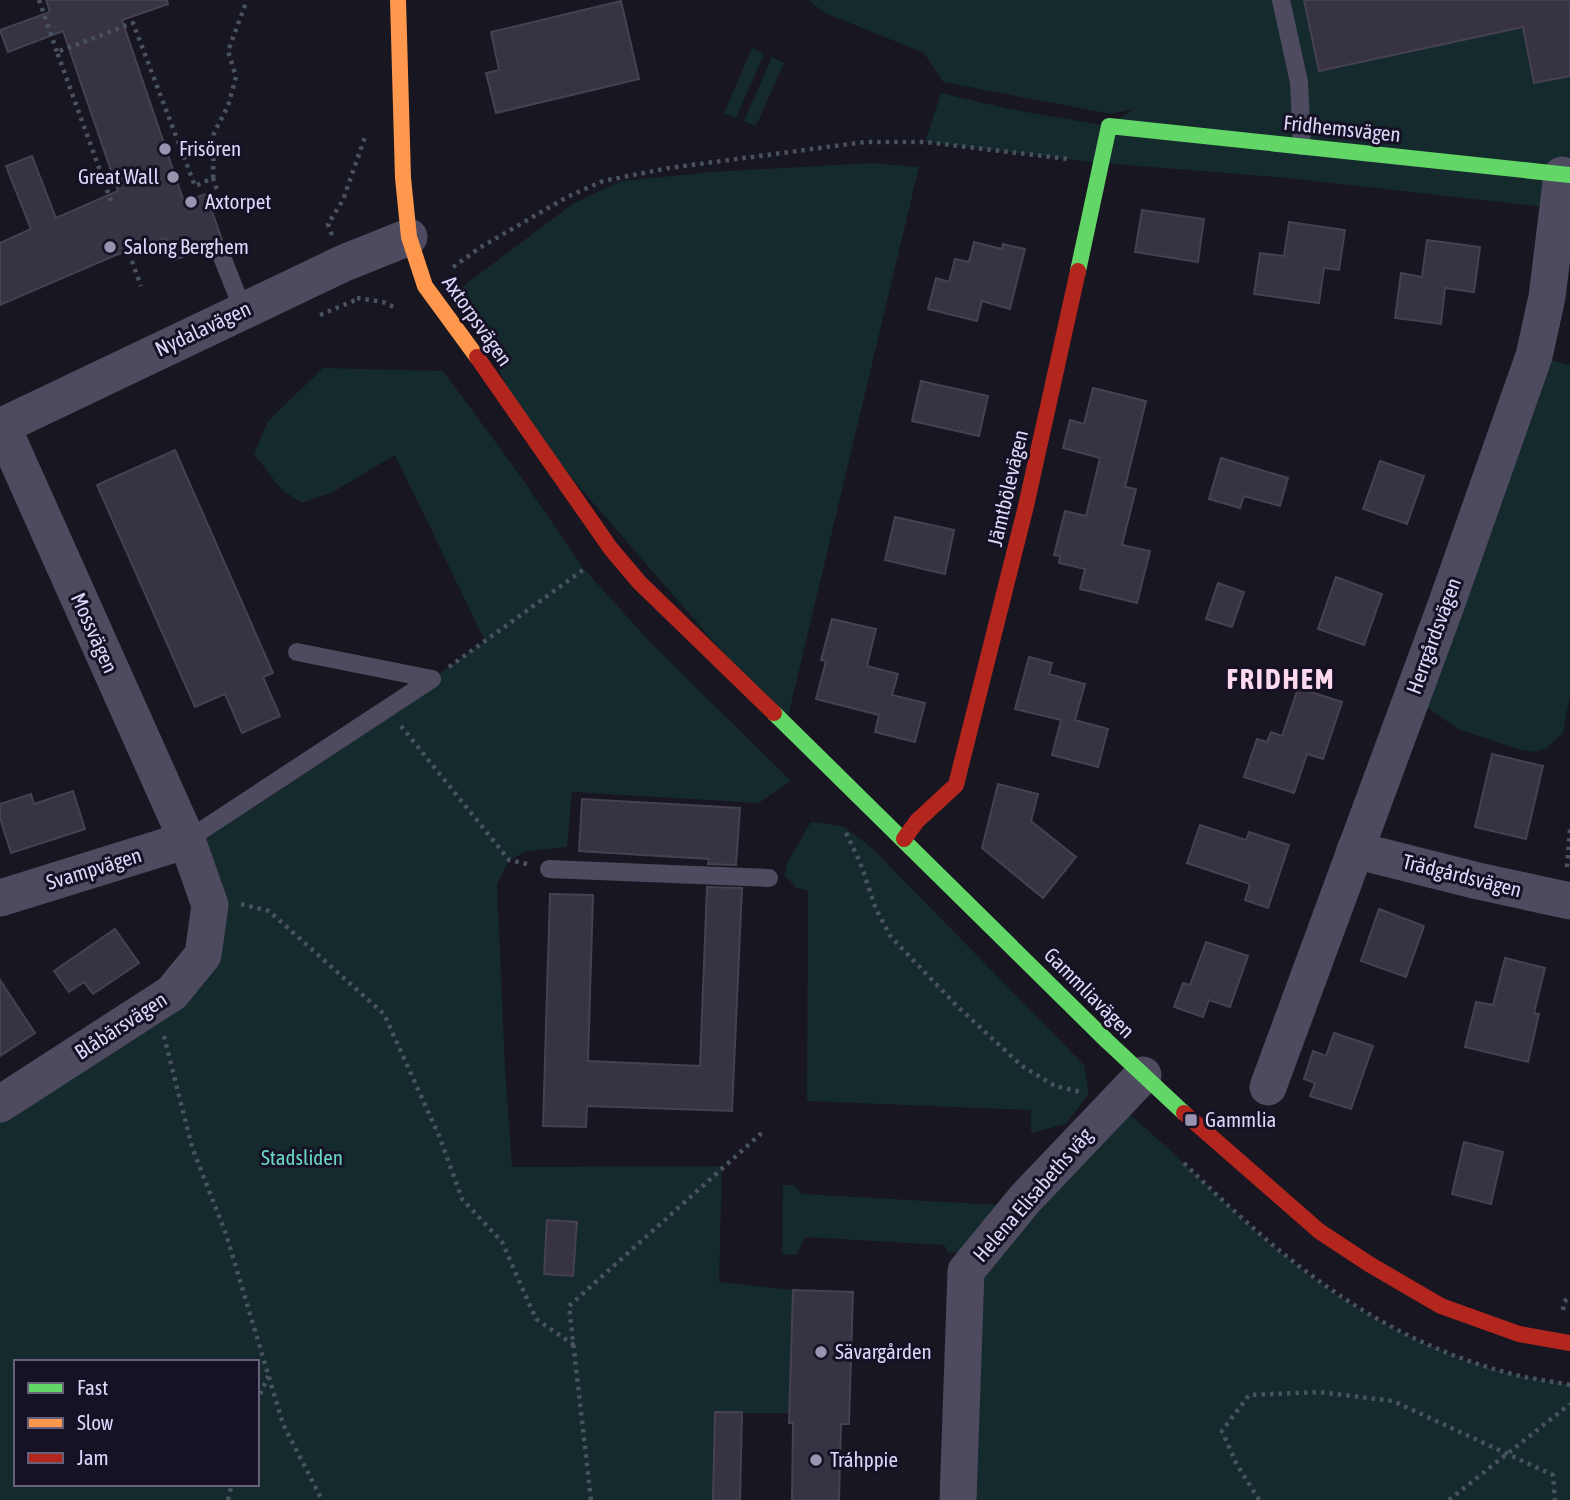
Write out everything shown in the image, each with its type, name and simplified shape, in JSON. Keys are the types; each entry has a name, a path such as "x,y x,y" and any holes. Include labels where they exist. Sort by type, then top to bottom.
{"street":[{"name":"Axtorpsvägen","path":"398,0 403,178 409,237 425,286 529,429 611,549 639,582"},
{"name":"Fridhemsvägen","path":"1109,126 1566,175"},
{"name":"Jämtbölevägen","path":"904,839 917,821 956,785 1026,506 1109,126"},
{"name":"Herrgårdsvägen","path":"1268,1087 1445,608 1534,356 1547,298 1566,175"},
{"name":"Nydalavägen","path":"1,426 344,263 409,237"},
{"name":"Mossvägen","path":"1,426 187,840"},
{"name":"Gammliavägen","path":"639,582 1143,1075 1319,1231 1441,1306 1519,1334 1570,1343"},
{"name":"Blåbärsvägen","path":"0,1104 173,993 203,955 210,905 187,840"},
{"name":"Svampvägen","path":"0,898 187,840"},
{"name":"Trädgårdsvägen","path":"1354,849 1570,901"},
{"name":"Helena Elisabeths väg","path":"958,1500 966,1271 1022,1201 1143,1075"}],"lane":[{"path":"1281,0 1299,82 1302,146"},
{"path":"222,257 243,310"},
{"path":"297,652 432,679"},
{"path":"187,840 432,679"},
{"path":"550,869 769,878"}],"path":[{"path":"38,0 111,201"},
{"path":"218,192 213,178 214,133 228,106 236,77 228,51 247,0"},
{"path":"57,52 134,23 194,186 213,178"},
{"path":"368,128 343,200 328,224 358,299 383,302 396,308 404,318"},
{"path":"396,308 481,247 567,197 603,181 669,168 877,142 925,142 1102,163"},
{"path":"127,245 141,286"},
{"path":"432,679 584,569 592,578"},
{"path":"387,709 509,860 550,869"},
{"path":"843,826 891,937 958,1007 1023,1066 1055,1086 1089,1093 1115,1103"},
{"path":"206,895 269,911 384,1014 440,1138 462,1199 502,1242 536,1319 574,1345"},
{"path":"156,1004 192,1147 226,1234 283,1424 322,1500"},
{"path":"591,1500 569,1306 765,1130"},
{"path":"1177,1157 1285,1256 1346,1301 1396,1330 1449,1353 1513,1375 1570,1385"},
{"path":"259,1397 268,1375"},
{"path":"1259,1500 1236,1463 1222,1431 1249,1395 1319,1392 1393,1401 1553,1475 1555,1500"},
{"path":"1449,1500 1570,1404"}],"green space":[{"path":"808,0 1570,0 1570,210 1288,178 1102,163 925,142 941,93 1009,109 1108,126 1134,109 1111,114 943,82 924,53 825,13"},
{"path":"752,48 764,54 736,118 724,113"},
{"path":"772,57 784,63 756,126 744,121"},
{"path":"871,163 919,167 786,725 529,429 458,290 574,203 622,181 711,172"},
{"path":"1534,356 1570,365 1570,694 1563,733 1547,748 1534,752 1458,729 1412,697"},
{"name":"Stadsliden","path":"323,368 443,371 514,467 584,569 650,642 791,781 759,803 572,792 567,847 527,851 509,860 497,885 512,1167 722,1166 719,1282 793,1290 789,1413 742,1413 740,1500 0,1500 0,1104 203,955 187,840 432,679 485,641 395,455 333,492 302,503 281,489 254,454 268,421"},
{"path":"811,822 843,826 872,848 1084,1065 1089,1093 1066,1124 1031,1133 1031,1110 807,1101 808,891 797,888 785,876 787,863"},
{"path":"1115,1103 1159,1140 1264,1239 1337,1295 1393,1328 1451,1354 1512,1374 1570,1385 1570,1500 958,1500 978,1254 948,1252 944,1245 805,1237 797,1255 782,1254 783,1185 794,1185 802,1194 1018,1206"}],"building":[{"path":"46,0 167,0 168,4 122,20 184,202 206,194 223,243 174,260 166,238 116,255 0,305 0,243 31,229 6,166 32,156 56,218 118,191 63,31 8,52 0,30 50,12"},
{"path":"1304,0 1570,0 1570,76 1534,83 1523,27 1319,71"},
{"path":"621,1 639,79 496,113 486,73 499,70 491,32"},
{"path":"1142,210 1204,219 1198,262 1135,252"},
{"path":"1289,222 1345,230 1339,270 1324,268 1319,303 1254,294 1260,253 1284,256"},
{"path":"1427,240 1480,247 1474,292 1445,288 1441,324 1395,318 1401,273 1422,277"},
{"path":"974,242 1002,249 1003,244 1025,249 1010,309 982,301 977,321 928,309 936,278 949,282 955,259 969,262"},
{"path":"921,381 988,396 979,436 912,421"},
{"path":"1093,388 1146,401 1125,487 1136,489 1122,545 1150,551 1137,603 1080,589 1085,569 1059,563 1060,556 1054,555 1065,511 1086,516 1100,458 1063,448 1070,420 1084,424"},
{"path":"175,450 273,673 263,677 280,716 242,733 225,694 195,707 97,485"},
{"path":"1221,458 1288,478 1280,506 1244,496 1240,508 1209,499"},
{"path":"1380,461 1424,476 1407,524 1363,509"},
{"path":"895,517 954,530 945,574 885,560"},
{"path":"1336,577 1382,594 1364,645 1318,629"},
{"path":"1218,583 1244,592 1232,627 1206,619"},
{"path":"832,619 876,629 867,666 898,674 892,695 925,703 915,742 875,732 879,715 816,699 826,661 821,660"},
{"path":"1029,657 1052,663 1049,674 1085,684 1075,720 1108,729 1098,767 1052,755 1061,720 1015,709"},
{"path":"1298,688 1342,702 1323,759 1307,754 1294,793 1244,777 1257,739 1267,742 1271,732 1282,736"},
{"path":"1492,754 1543,766 1526,839 1475,827"},
{"path":"998,784 1038,794 1031,821 1076,857 1043,898 982,848"},
{"path":"73,791 85,829 11,853 0,818 0,804 31,794 34,804"},
{"path":"582,799 740,808 736,865 708,864 709,859 579,851"},
{"path":"1200,825 1246,840 1249,832 1289,845 1268,908 1245,900 1250,884 1187,863"},
{"path":"707,887 742,888 732,1111 587,1106 586,1127 543,1126 550,894 593,895 588,1061 700,1066"},
{"path":"1379,909 1424,926 1406,977 1361,961"},
{"path":"115,929 139,963 93,994 84,982 69,992 54,971"},
{"path":"1206,942 1248,956 1230,1007 1209,1000 1203,1017 1174,1007 1183,983 1190,985"},
{"path":"1505,958 1545,968 1534,1013 1539,1014 1528,1062 1465,1047 1476,1002 1493,1005"},
{"path":"0,980 35,1033 0,1056"},
{"path":"1334,1033 1373,1046 1351,1109 1310,1096 1315,1083 1304,1079 1313,1051 1326,1056"},
{"path":"1464,1142 1503,1152 1491,1204 1452,1194"},
{"path":"547,1220 577,1222 573,1276 544,1274"},
{"name":"Sävargården","path":"793,1290 853,1292 849,1424 841,1424 839,1500 792,1500 793,1423 789,1423"},
{"path":"715,1412 742,1412 740,1500 713,1500"}],"traffic: fast":[{"path":"1078,271 1109,126 1570,175"},
{"path":"774,713 1107,1041 1184,1113"}],"traffic: slow":[{"path":"398,0 403,178 409,237 425,286 477,357"}],"traffic: jam":[{"path":"904,839 917,821 956,785 1026,506 1078,271"},
{"path":"477,357 611,549 639,582 774,713"},
{"path":"1184,1113 1319,1231 1369,1264 1441,1306 1519,1334 1570,1343"}],"place":[{"name":"Frisören","path":"165,149"},
{"name":"Great Wall","path":"173,177"},
{"name":"Axtorpet","path":"191,202"},
{"name":"Salong Berghem","path":"110,247"},
{"name":"Gammlia","path":"1191,1120"},
{"name":"Sävargården","path":"821,1352"},
{"name":"Tráhppie","path":"816,1460"}],"district":[{"name":"FRIDHEM","path":"1281,679"}]}
